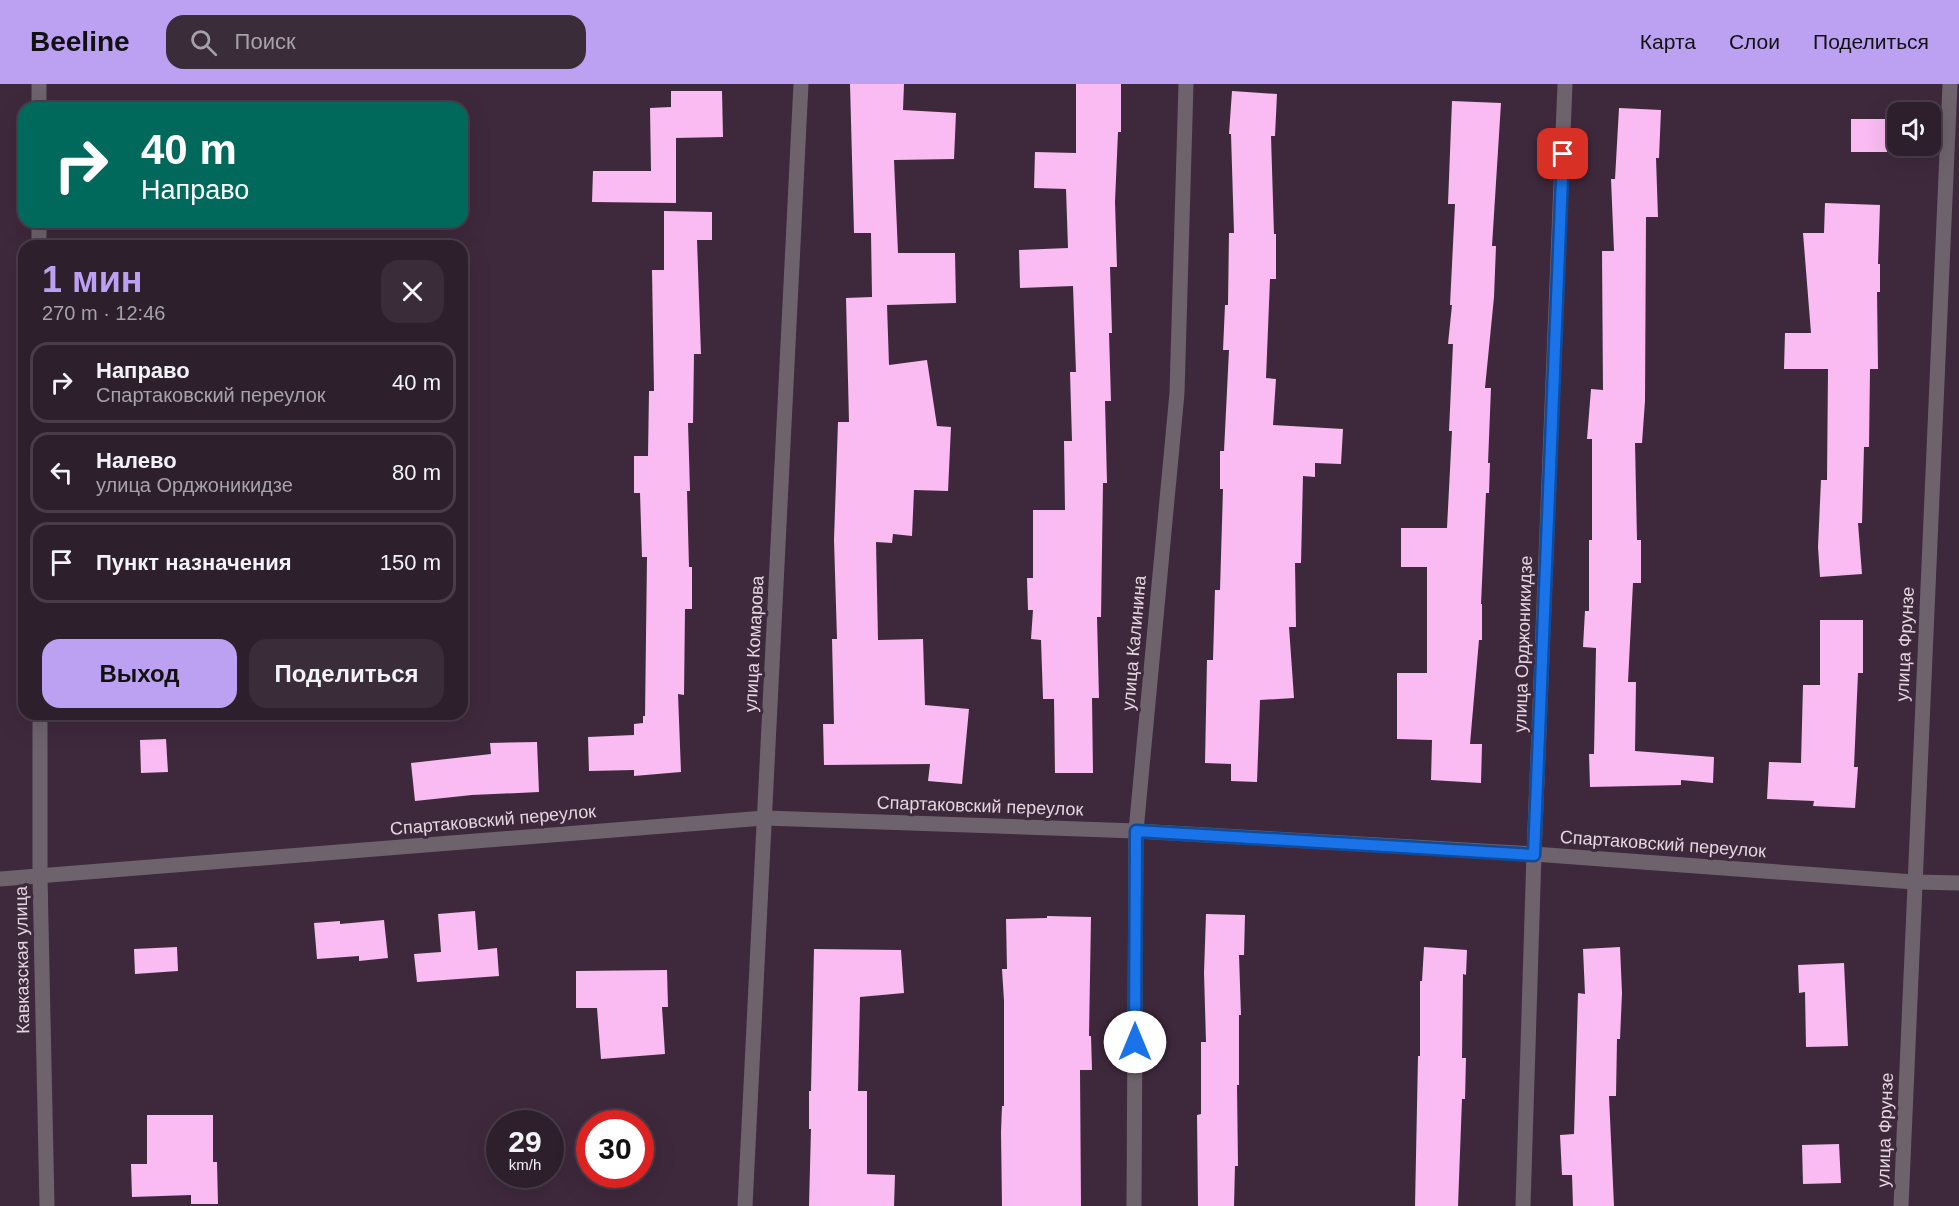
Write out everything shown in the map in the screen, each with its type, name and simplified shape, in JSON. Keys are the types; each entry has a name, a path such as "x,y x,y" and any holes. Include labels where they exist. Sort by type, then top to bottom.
{"street":[{"path":"39,84 39,102"},
{"name":"улица Комарова","path":"746,1206 801,84"},
{"name":"улица Калинина","path":"1134,1206 1136,831 1177,393 1186,84"},
{"name":"улица Орджоникидзе","path":"1523,1206 1534,855 1565,84"},
{"name":"улица Фрунзе","path":"1901,1206 1950,84"},
{"name":"Кавказская улица","path":"40,720 40,876 47,1206"},
{"name":"Спартаковский переулок","path":"0,879 765,818 1136,831 1534,855 1914,882 1959,883"}],"building":[{"path":"850,84 904,84 903,110 956,113 954,159 894,160 898,253 955,253 956,303 887,305 889,365 927,360 937,426 951,427 948,491 914,490 912,536 893,534 892,543 876,542 878,640 923,639 925,705 969,709 962,784 928,781 930,764 824,765 823,724 834,724 832,639 837,639 834,540 838,422 849,422 846,298 872,297 871,233 854,233"},
{"path":"1076,84 1121,84 1121,132 1118,132 1115,202 1117,267 1110,267 1111,401 1105,401 1107,483 1103,483 1101,617 1097,617 1099,698 1092,698 1093,773 1055,773 1054,699 1043,699 1041,640 1031,639 1033,610 1028,610 1027,578 1033,578 1033,510 1065,510 1064,441 1072,441 1070,372 1076,372 1073,286 1020,288 1019,250 1068,248 1066,189 1034,188 1035,152 1076,153"},
{"path":"671,91 722,91 723,137 676,138 676,203 592,202 593,171 651,171 650,108 671,107"},
{"path":"1232,91 1277,94 1275,136 1271,136 1276,279 1270,279 1266,378 1276,379 1273,425 1343,429 1341,464 1315,463 1315,477 1303,476 1301,563 1295,563 1296,627 1289,627 1294,698 1260,700 1257,782 1231,781 1231,764 1205,763 1207,660 1213,660 1215,590 1220,590 1223,489 1220,489 1220,451 1224,451 1229,350 1223,350 1225,305 1228,305 1229,233 1234,233 1231,134 1229,134"},
{"path":"1452,101 1501,103 1492,246 1496,246 1494,297 1485,388 1491,388 1489,493 1486,493 1481,604 1482,640 1479,640 1470,744 1482,744 1481,783 1431,780 1432,740 1397,739 1397,673 1427,673 1427,567 1401,567 1401,528 1447,528 1452,431 1449,431 1453,344 1448,344 1452,305 1450,305 1455,204 1448,204"},
{"path":"1619,108 1661,110 1659,158 1656,158 1658,217 1646,217 1645,401 1642,443 1635,443 1637,540 1641,540 1641,583 1633,583 1628,682 1636,682 1635,751 1714,757 1713,783 1681,780 1681,785 1590,787 1589,754 1594,754 1596,648 1583,647 1585,611 1589,611 1589,540 1592,540 1592,439 1587,439 1591,389 1603,390 1602,251 1614,251 1611,179 1615,179"},
{"path":"1851,119 1887,119 1887,152 1851,152"},
{"path":"1825,203 1880,205 1878,264 1880,264 1880,292 1877,292 1878,369 1870,369 1869,447 1864,447 1862,523 1858,523 1862,574 1820,577 1818,547 1821,480 1827,480 1828,369 1784,369 1785,333 1811,333 1803,233 1824,233"},
{"path":"664,211 712,212 712,240 697,240 701,354 694,354 693,423 688,423 690,491 687,491 692,609 685,609 684,695 678,694 681,772 634,776 634,770 589,771 588,737 634,735 634,724 643,723 643,716 645,716 647,557 642,557 640,493 634,493 634,456 648,456 649,391 654,391 652,270 664,270"},
{"path":"1820,620 1863,620 1863,673 1858,673 1854,767 1858,767 1855,808 1813,806 1814,801 1767,799 1769,762 1801,763 1803,685 1820,685"},
{"path":"166,739 168,772 141,773 140,740"},
{"path":"537,742 539,792 472,795 415,801 411,763 491,754 490,743"},
{"path":"475,911 478,950 497,948 499,976 417,982 414,954 441,952 438,914"},
{"path":"1206,914 1245,915 1244,955 1239,955 1241,1015 1239,1015 1239,1085 1237,1085 1238,1166 1235,1166 1234,1206 1198,1206 1197,1115 1201,1114 1201,1042 1206,1042 1204,973"},
{"path":"1047,916 1091,917 1089,1036 1091,1036 1092,1070 1080,1070 1081,1206 1002,1206 1004,1001 1002,969 1007,969 1006,919 1047,918"},
{"path":"384,920 388,958 359,961 359,956 317,959 314,923 340,921 340,924"},
{"path":"177,947 178,971 135,974 134,949"},
{"path":"1424,947 1467,950 1466,975 1463,974 1462,1058 1466,1058 1465,1099 1462,1099 1458,1206 1415,1206 1420,981 1422,981"},
{"path":"1620,947 1622,993 1620,1039 1617,1039 1616,1096 1609,1096 1614,1206 1573,1206 1572,1175 1562,1175 1560,1135 1574,1134 1578,993 1585,994 1583,949"},
{"path":"814,949 901,950 904,993 860,997 858,1091 867,1091 867,1174 895,1175 894,1206 809,1206 811,1129 809,1129 809,1091 811,1091"},
{"path":"1844,963 1848,1046 1806,1047 1805,992 1799,993 1798,965"},
{"path":"667,970 668,1007 662,1007 665,1054 601,1059 597,1008 576,1008 576,971"},
{"path":"147,1115 213,1115 213,1162 217,1162 218,1204 191,1204 191,1195 132,1197 131,1164 147,1164"},
{"path":"1839,1144 1841,1183 1803,1184 1802,1145"}],"route":[{"path":"1135,1042 1136,831 1534,855 1563,154"}]}
